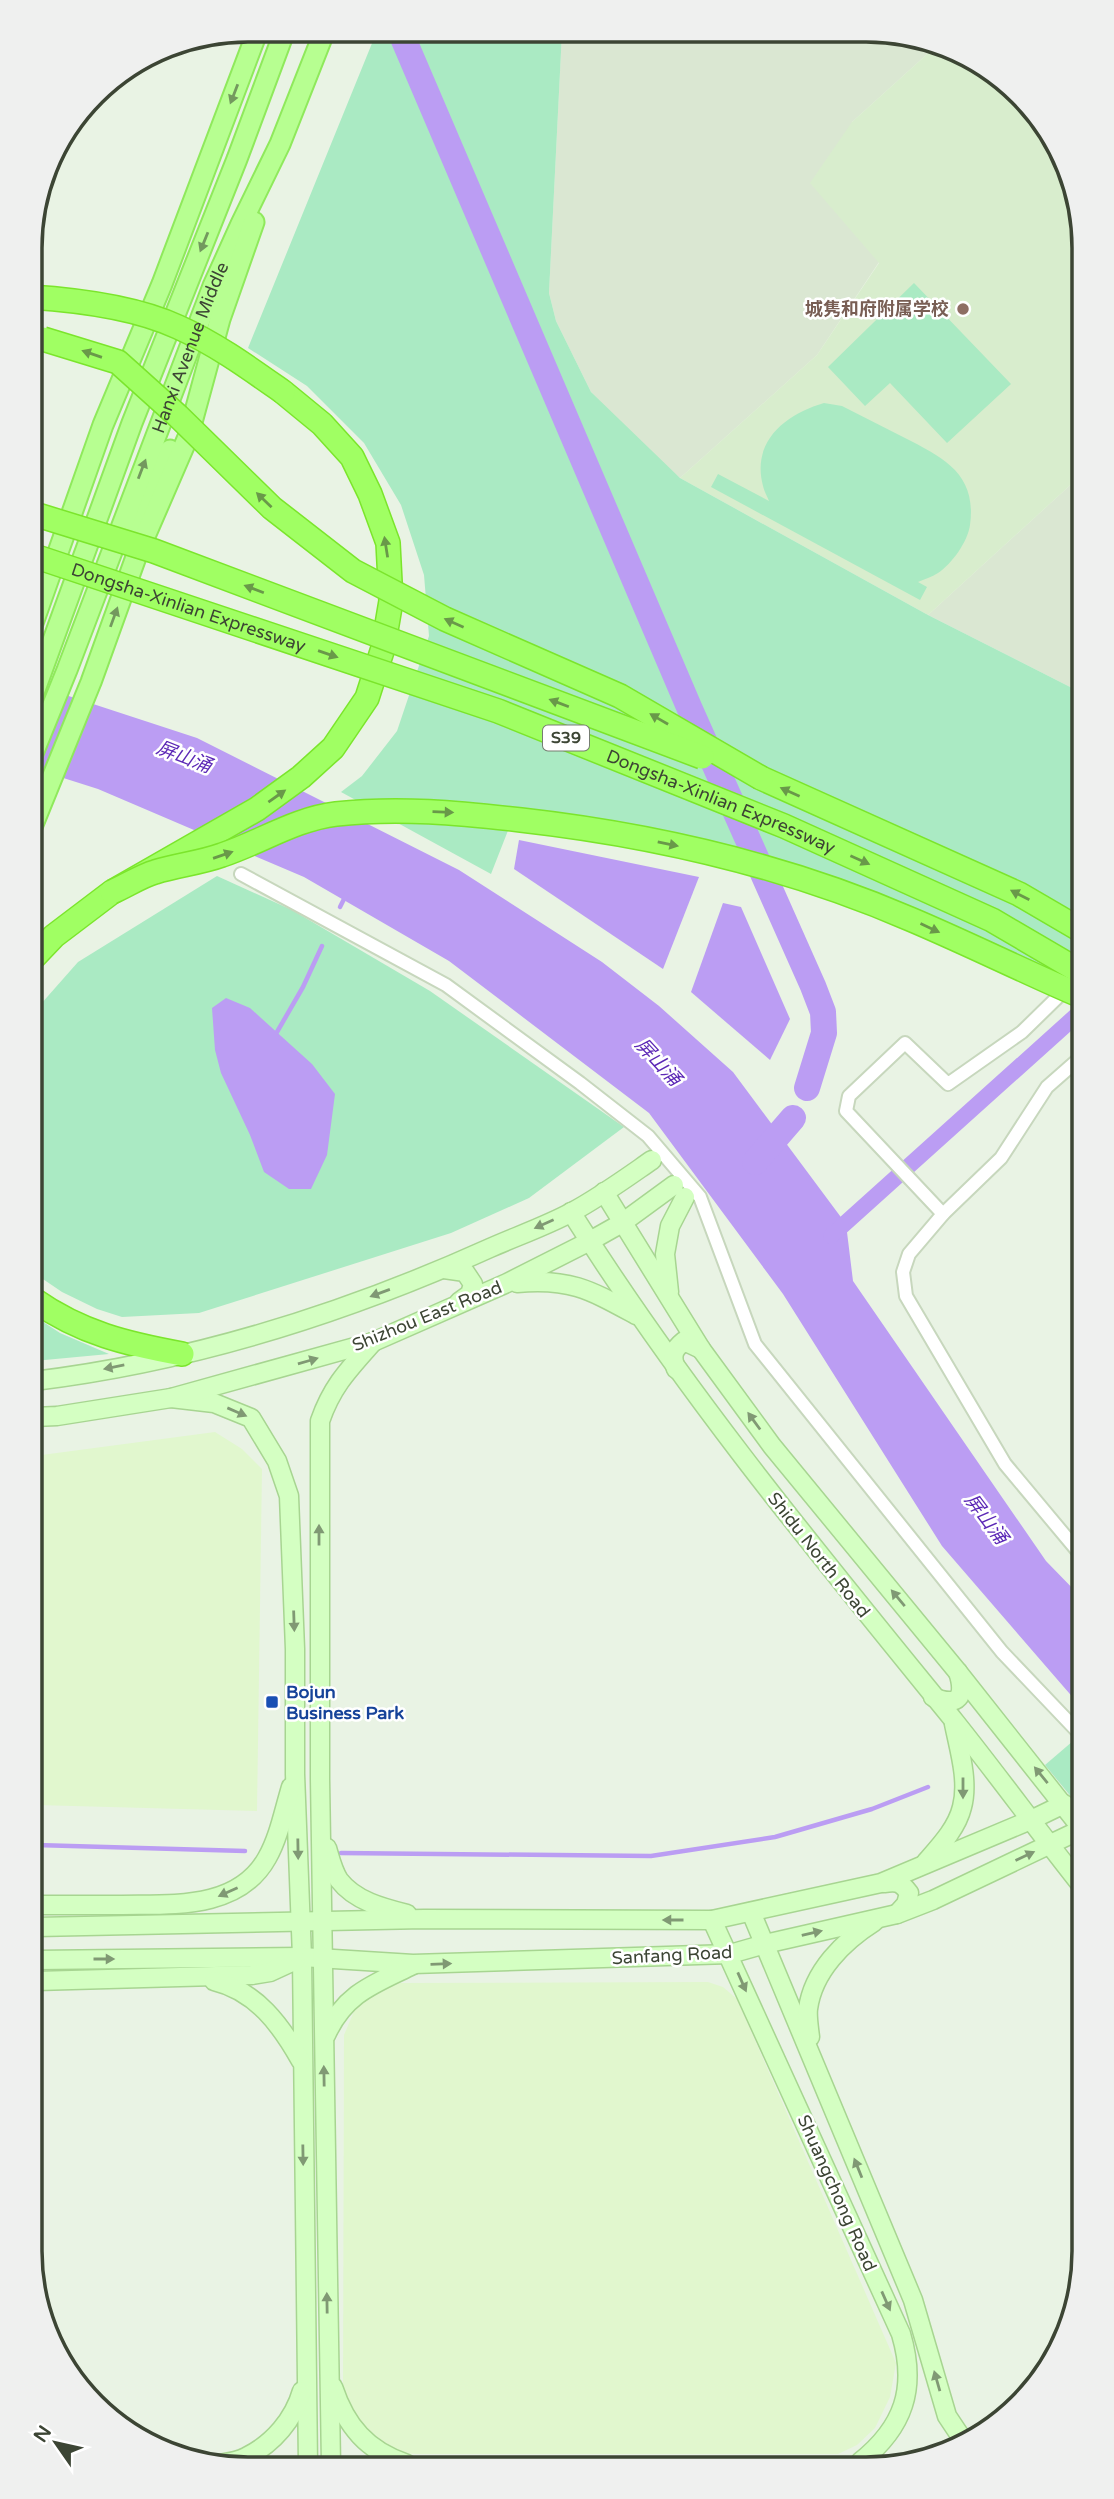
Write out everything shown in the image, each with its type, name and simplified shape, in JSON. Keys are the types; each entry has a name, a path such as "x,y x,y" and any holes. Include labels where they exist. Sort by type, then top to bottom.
{"highway":[{"path":"42,298 66,299 116,309 176,326 224,351 283,392 322,424 352,457 370,494 387,543 391,601 383,648 367,698 332,748 301,777 257,809 112,892 54,936 42,949"},
{"path":"42,340 118,362 178,416 271,508 353,571 445,619 620,696 761,779"},
{"name":"Dongsha-Xinlian Expressway","path":"42,516 154,551 761,779 1019,894 1072,925"},
{"name":"Dongsha-Xinlian Expressway","path":"42,559 498,711 796,831 992,920 1072,969"},
{"path":"42,962 76,925 112,892 155,872 221,856 294,824 335,815 409,811 477,814 561,824 652,840 777,871 909,919 1072,992"},
{"path":"42,1306 88,1330 122,1342 183,1354"}],"main road":[{"path":"42,598 103,425 162,284 253,42"},
{"path":"162,284 264,87 279,42"},
{"name":"Hanxi Avenue Middle","path":"67,670 213,286 280,144 321,42"},
{"name":"Hanxi Avenue Middle","path":"42,672 132,423 264,87"},
{"path":"42,805 136,557 188,437 220,319 280,144"},
{"path":"42,731 136,519 201,387"},
{"path":"42,614 132,423"},
{"path":"42,1380 183,1354 273,1329 444,1269 571,1212 652,1160"},
{"name":"Shizhou East Road","path":"42,1417 171,1398 373,1342 507,1283 680,1191 665,1254 669,1296"},
{"name":"Shidu North Road","path":"604,1192 701,1349 772,1446 1072,1815"},
{"name":"Shidu North Road","path":"571,1212 676,1369 856,1603 1033,1819 1072,1874"},
{"path":"444,1269 465,1272 473,1284 470,1294 456,1304"},
{"path":"507,1283 547,1280 569,1284 605,1298 639,1317"},
{"path":"676,1369 672,1358 674,1349 684,1341 701,1349"},
{"path":"331,2457 320,1779 320,1421 328,1398 341,1377 373,1342"},
{"path":"171,1398 214,1403 251,1418 277,1461 289,1496 302,1958 308,2457"},
{"path":"289,1496 301,1482 313,1481 319,1488"},
{"path":"933,1697 948,1703 954,1702 961,1695 963,1686 957,1671"},
{"path":"923,1865 952,1829 962,1806 962,1765 954,1720"},
{"path":"296,1779 307,1793 313,1792 320,1779"},
{"path":"42,1905 190,1904 222,1895 242,1885 258,1871 267,1858 296,1779"},
{"name":"Sanfang Road","path":"300,1923 424,1919 712,1920 881,1883 1064,1804"},
{"path":"322,1832 337,1878 347,1889 372,1904 424,1919"},
{"name":"Sanfang Road","path":"302,1958 413,1964 730,1954 889,1916 933,1900 1072,1834"},
{"path":"811,2054 808,2009 824,1969 839,1949 906,1903 909,1893 904,1885 896,1881 881,1883"},
{"name":"Shuangchong Road","path":"751,1912 913,2300 947,2416 959,2434"},
{"name":"Shuangchong Road","path":"712,1920 730,1954 906,2350 909,2379 898,2419 883,2442 866,2457"},
{"path":"42,1927 300,1923"},
{"path":"42,1959 302,1958"},
{"path":"42,1981 261,1974 302,1958"},
{"path":"324,2041 334,2017 358,1993 413,1964"},
{"path":"200,1978 228,1985 255,2000 289,2040 302,2062"},
{"path":"328,2372 338,2401 362,2440 389,2457"},
{"path":"246,2457 276,2436 298,2404 306,2374"}],"street":[{"path":"241,874 446,985 648,1136 700,1197 755,1344 1002,1652 1072,1726"},
{"path":"943,1214 846,1111 849,1096 905,1043 948,1084 1022,1031 1072,980"},
{"path":"1072,1065 1047,1087 1002,1158 943,1214 909,1254 903,1272 906,1296 1005,1464 1072,1544"}],"shaded area":[{"path":"373,42 562,42 549,293 556,321 591,392 680,478 928,615 1072,688 1072,1003 938,940 778,881 641,848 509,828 491,874 341,792 362,776 397,731 429,636 424,575 401,505 364,443 307,386 248,348"},
{"path":"562,42 879,42 929,52 852,122 879,262 817,355 680,478 641,445 591,392 556,321 549,293"},
{"name":"城隽和府附属学校","path":"929,52 957,63 1002,93 1029,123 1056,169 1070,221 1072,483 928,615 680,478 817,355 879,263 810,183 852,122"},
{"path":"914,283 1011,384 947,443 890,383 865,406 828,367"},
{"path":"824,403 842,406 919,445 945,461 963,480 971,507 969,531 959,552 949,564 936,574 918,582 927,587 920,600 711,487 718,474 769,501 763,488 761,470 767,443 785,422"},
{"path":"1072,483 1072,688 928,615"},
{"path":"217,876 292,910 430,991 624,1127 529,1198 451,1233 199,1313 122,1317 97,1309 62,1292 42,1278 42,1003 78,962"},
{"path":"42,1321 60,1333 109,1354 42,1360"},
{"path":"215,1432 242,1449 262,1469 257,1811 42,1805 42,1455"},
{"path":"1072,1742 1072,1798 1045,1765"},
{"path":"708,1982 723,1987 737,1999 896,2363 890,2397 875,2428 857,2445 838,2454 416,2454 401,2453 384,2445 366,2429 343,2394 344,2035 355,2009 376,1991 400,1983"}],"water":[{"name":"屏山涌","path":"42,687 197,738 459,870 602,962 659,1006 733,1072 846,1224 853,1281 1046,1561 1072,1588 1072,1696 942,1546 783,1294 649,1113 449,961 304,877 98,789 42,771"},
{"path":"519,840 699,877 663,969 514,869"},
{"path":"723,903 741,907 790,1019 770,1060 691,992"},
{"path":"226,998 250,1008 312,1064 335,1094 327,1155 311,1189 289,1189 264,1172 221,1073 215,1050 212,1008"}],"waterway":[{"path":"405,42 689,707 823,1012 824,1033 807,1088"},
{"path":"340,907 346,895"},
{"path":"277,1032 303,987 322,946"},
{"path":"831,1236 1072,1019"},
{"path":"755,1162 793,1118"},
{"path":"341,1853 651,1856 775,1837 872,1809 928,1787"},
{"path":"42,1845 245,1851"}],"place":[{"name":"城隽和府附属学校","path":"963,309"},
{"name":"Bojun Business Park","path":"272,1702"}]}
